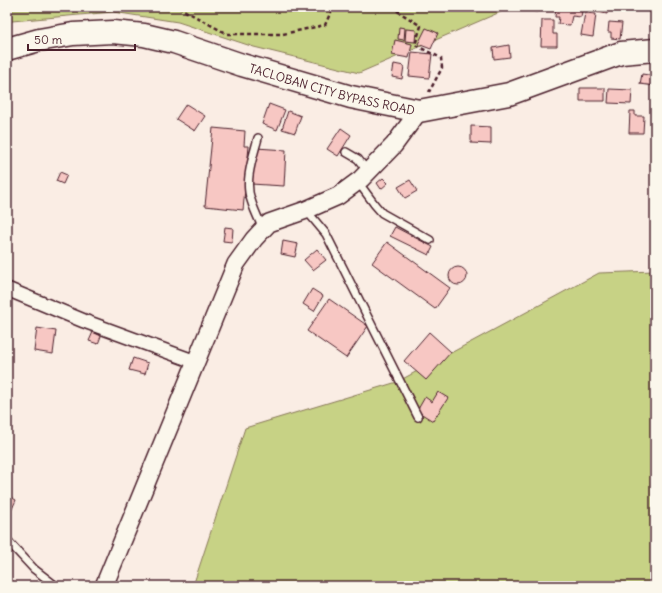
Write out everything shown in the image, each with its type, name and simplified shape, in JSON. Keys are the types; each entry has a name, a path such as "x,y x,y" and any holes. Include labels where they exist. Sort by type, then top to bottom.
{"highway":[{"name":"TACLOBAN CITY BYPASS ROAD","path":"7,49 38,40 73,34 113,32 144,35 174,42 242,65 351,97 419,112 509,94 621,52 655,50"}],"street":[{"path":"104,586 236,264 254,239 269,223 306,210 338,196 363,177 394,145 419,112"},
{"path":"7,289 84,321 196,362"}],"lane":[{"path":"258,138 250,169 248,185 250,199 264,229"},
{"path":"346,152 358,159 363,177 375,205 382,213 430,240"},
{"path":"306,210 326,234 418,417"},
{"path":"7,540 34,569 56,586"}],"path":[{"path":"178,7 227,34 283,34 325,25 333,7"},
{"path":"391,7 421,26 415,45 441,58 442,68 419,112"}],"green space":[{"path":"7,7 512,7 359,73 254,47 178,22 113,12 12,21 7,23"},
{"path":"655,271 655,586 193,586 245,428 397,382 599,273"}],"building":[{"path":"529,7 539,7 538,12 528,11"},
{"path":"597,7 608,7 607,14 597,12"},
{"path":"556,8 582,11 581,17 572,16 570,25 558,24 559,17 555,17"},
{"path":"585,13 596,14 593,37 581,35"},
{"path":"542,20 553,20 553,34 557,34 557,46 541,46"},
{"path":"609,22 622,23 620,39 611,38 611,32 608,32"},
{"path":"399,27 405,28 404,40 398,39"},
{"path":"426,28 438,33 431,49 418,44"},
{"path":"406,29 416,30 415,42 405,41"},
{"path":"395,40 412,44 409,58 392,55"},
{"path":"509,45 510,57 494,59 493,48"},
{"path":"412,52 432,54 429,78 409,76"},
{"path":"394,64 404,66 402,79 392,77"},
{"path":"642,74 655,76 655,86 640,84"},
{"path":"580,88 605,88 605,101 580,101"},
{"path":"609,89 632,90 631,104 608,103"},
{"path":"186,104 205,116 195,131 176,119"},
{"path":"269,104 285,110 277,130 262,124"},
{"path":"653,104 655,104 655,130 650,129"},
{"path":"288,111 301,116 295,133 282,129"},
{"path":"630,111 635,111 635,116 644,116 643,133 629,133"},
{"path":"471,126 491,127 491,144 471,143"},
{"path":"213,128 245,131 244,146 249,146 243,210 205,206"},
{"path":"341,128 351,135 338,156 327,149"},
{"path":"256,148 286,150 284,186 251,184 253,160 256,160"},
{"path":"60,172 67,175 63,184 56,181"},
{"path":"383,178 388,183 381,189 377,183"},
{"path":"410,180 417,191 405,198 398,187"},
{"path":"225,227 233,228 232,242 223,241"},
{"path":"395,227 433,247 429,255 390,236"},
{"path":"283,241 298,244 295,257 281,254"},
{"path":"387,242 450,288 435,309 372,263"},
{"path":"317,249 326,260 313,270 304,260"},
{"path":"458,267 464,270 467,276 464,282 458,285 452,282 449,276 452,270"},
{"path":"312,289 323,296 314,311 303,304"},
{"path":"329,299 368,326 346,358 307,331"},
{"path":"37,328 56,331 53,354 34,351"},
{"path":"93,332 101,336 98,344 89,341"},
{"path":"429,332 451,352 426,380 404,361"},
{"path":"133,358 148,363 145,374 129,370"},
{"path":"438,392 448,398 433,421 417,411 425,397 432,402"},
{"path":"7,495 16,500 7,520"}]}
